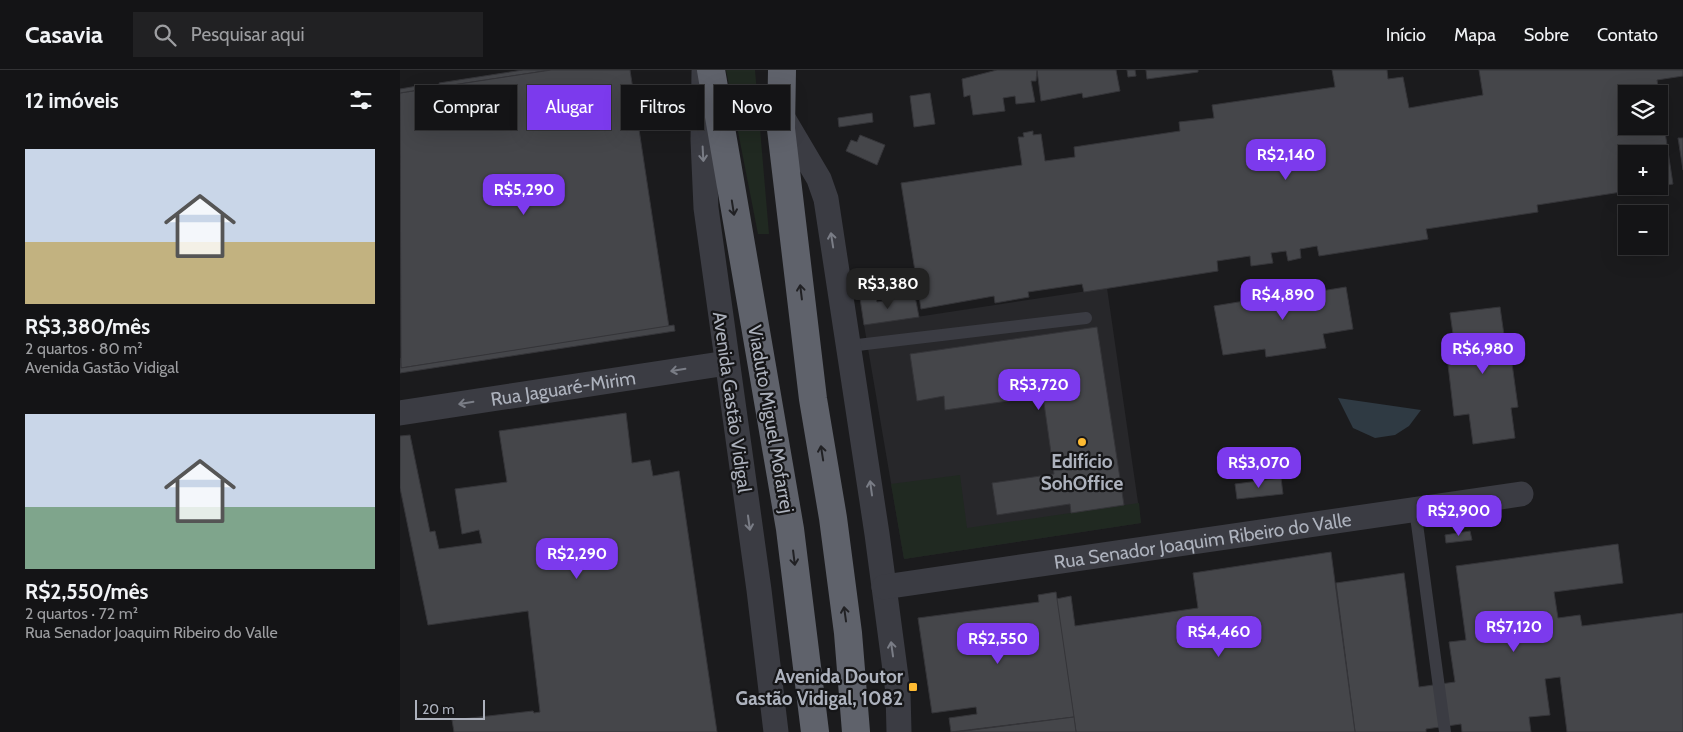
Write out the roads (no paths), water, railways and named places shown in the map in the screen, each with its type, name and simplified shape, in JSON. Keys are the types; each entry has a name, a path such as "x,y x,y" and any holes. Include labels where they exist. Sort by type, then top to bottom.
{"highway":[{"name":"Viaduto Miguel Mofarrej","path":"711,70 790,529 815,732"},
{"path":"781,85 782,70"},
{"path":"781,130 813,399 833,518 848,633 856,732"}],"street":[{"name":"Avenida Gastão Vidigal","path":"704,70 703,140 706,208 759,590 776,732"},
{"path":"786,130 819,179 826,200 884,586 898,692 899,732"},
{"name":"Rua Jaguaré-Mirim","path":"400,413 726,363"},
{"name":"Rua Senador Joaquim Ribeiro do Valle","path":"884,586 1521,494"}],"lane":[{"path":"849,346 1086,318"},
{"path":"1414,509 1445,732"}],"place":[{"name":"Edifício SohOffice","path":"1082,442"},
{"name":"Avenida Doutor Gastão Vidigal, 1082","path":"913,687"}]}
